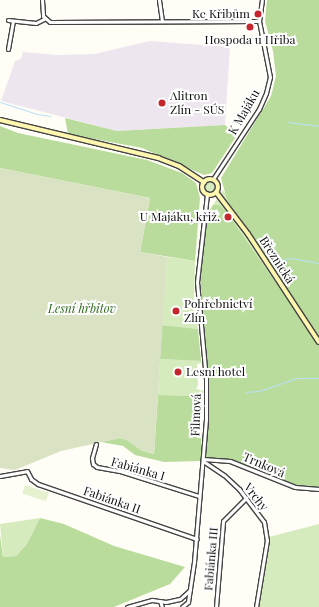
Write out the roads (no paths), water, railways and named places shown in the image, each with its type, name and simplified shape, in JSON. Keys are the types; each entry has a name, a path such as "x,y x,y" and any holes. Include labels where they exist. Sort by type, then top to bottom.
{"main road":[{"path":"0,120 158,158 179,166 204,182"},
{"path":"204,182 213,179"},
{"name":"Březnická","path":"213,179 218,185 216,192 248,234 319,342"},
{"path":"204,182 203,189 207,194 216,192"}],"street":[{"path":"42,0 41,10 44,19 50,22 259,21"},
{"path":"159,0 162,21"},
{"name":"K Majáku","path":"213,179 258,109 266,93 270,76 267,51 259,21 262,0"},
{"path":"8,20 36,23 44,19"},
{"path":"8,49 13,21"},
{"name":"Filmová","path":"182,607 188,602 190,590 197,539 199,496 203,460 206,379 197,282 207,194"},
{"name":"Fabiánka I","path":"96,444 92,458 93,464 199,496"},
{"name":"Trnková","path":"203,460 230,461 295,487 319,489"},
{"name":"Vrchy","path":"203,460 224,475 246,498 257,511 267,533 256,607"},
{"name":"Fabiánka II","path":"0,476 27,471 30,479 38,484 197,539"},
{"name":"Fabiánka III","path":"216,607 223,521 246,498"},
{"path":"126,607 180,599 190,590"},
{"path":"160,601 162,607"}],"waterway":[{"path":"0,102 37,114 51,116"},
{"path":"288,122 319,126"},
{"path":"278,261 290,258 319,263"},
{"path":"246,392 259,391 297,378 319,378"}],"place":[{"name":"Ke Křibům","path":"258,14"},
{"name":"Hospoda u Hřiba","path":"250,27"},
{"name":"Alitron Zlín - SÚS","path":"162,103"},
{"name":"U Majáku, křiž.","path":"228,217"},
{"name":"Pohřebnictví Zlín","path":"176,311"},
{"name":"Lesní hotel","path":"178,372"}],"park label":[{"name":"Lesní hřbitov","path":"82,309"}]}
